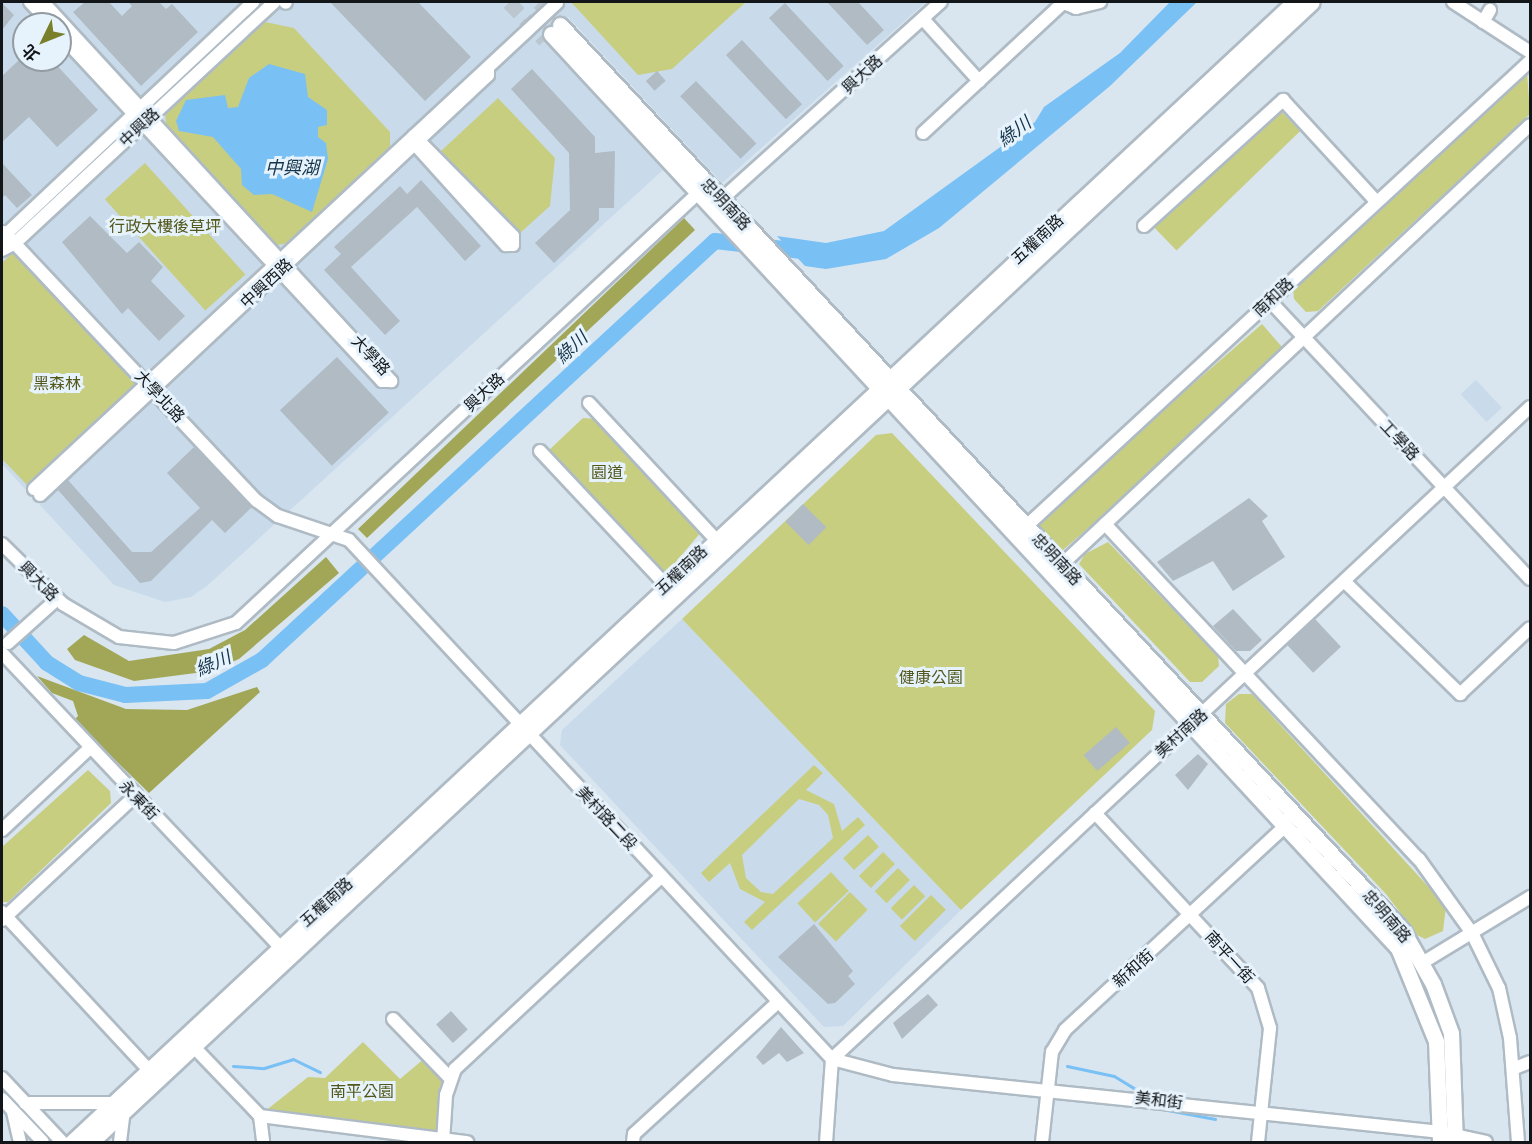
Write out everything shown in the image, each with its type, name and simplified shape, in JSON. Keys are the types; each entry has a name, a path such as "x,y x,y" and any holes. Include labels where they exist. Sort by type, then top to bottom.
{"main road":[{"name":"五權南路","path":"91,1143 147,1068 278,945 521,727 720,543 1294,2"},
{"name":"五權南路","path":"887,387 1312,2"},
{"name":"忠明南路","path":"887,387 786,270 555,30 697,194 722,205 752,250 887,387 1197,719 1403,931 1422,963 1451,1033 1448,1138"},
{"name":"五權南路","path":"72,1143 192,1045 666,585 720,543"},
{"name":"忠明南路","path":"1197,719 1286,825 1366,910 1405,960 1436,1041 1448,1138"}],"street":[{"name":"大學路","path":"44,2 137,110"},
{"name":"中興路","path":"3,235 254,2"},
{"name":"中興路","path":"2,250 15,243 147,120 282,2"},
{"name":"興大路","path":"722,205 941,2"},
{"path":"923,133 1063,3 1076,8 1100,2"},
{"path":"1453,2 1530,52"},
{"name":"中興西路","path":"37,492 412,137 488,75 488,68 557,3"},
{"path":"1483,22 1490,10"},
{"path":"923,19 980,81"},
{"name":"大學路","path":"72,46 147,120 391,381 382,381 280,263"},
{"name":"南和路","path":"1022,531 1376,201 1530,61"},
{"path":"1144,226 1284,100 1376,201"},
{"path":"1058,569 1302,335 1529,130"},
{"path":"412,137 513,236 513,245 506,245 412,137"},
{"name":"興大路","path":"2,544 57,599 119,637 160,644 200,638 236,623 697,194"},
{"name":"大學北路","path":"3,235 15,243 151,385 257,501 278,516 333,532"},
{"name":"工學路","path":"1269,300 1530,579"},
{"path":"589,403 720,543"},
{"name":"美村南路","path":"832,1059 1530,407"},
{"path":"540,451 666,585"},
{"path":"1105,524 1419,860 1472,933 1498,988 1515,1068 1518,1143"},
{"name":"美村路二段","path":"333,532 357,549 832,1059"},
{"path":"1345,582 1460,694 1530,628"},
{"path":"5,648 57,599"},
{"name":"永東街","path":"5,648 90,748 278,945"},
{"path":"2,830 90,748"},
{"path":"135,796 3,916 147,1068"},
{"name":"南平一街","path":"1095,813 1258,988 1270,1028 1258,1143"},
{"name":"新和街","path":"1042,1143 1052,1052 1065,1030 1192,915 1286,825"},
{"path":"443,1142 449,1077 662,877"},
{"path":"1422,963 1530,897"},
{"path":"633,1143 634,1134 778,1002"},
{"path":"393,1019 449,1077"},
{"path":"192,1045 260,1116 263,1143"},
{"path":"818,1143 832,1059"},
{"path":"826,1143 832,1059"},
{"name":"美和街","path":"832,1059 893,1075 1262,1112 1486,1143"},
{"path":"1515,1068 1530,1062"},
{"path":"2,1078 62,1143"},
{"path":"2,1099 43,1143"},
{"path":"25,1102 117,1106 120,1143"},
{"path":"13,1112 20,1143"},
{"path":"260,1116 443,1142 467,1143"}],"shaded area":[{"path":"2,2 926,2 722,183 568,17 544,41 663,170 208,585 191,597 165,602 114,585 2,464"},
{"path":"1476,380 1502,408 1487,422 1461,394"},
{"path":"682,619 961,910 843,1026 824,1027 560,745 562,730"}],"green space":[{"path":"571,2 746,2 672,69 638,75"},
{"path":"265,22 294,28 390,132 390,148 289,243 272,246 167,134 165,112"},
{"path":"1527,71 1530,114 1318,311 1306,312 1294,299 1293,287"},
{"path":"498,98 555,158 550,206 519,234 441,151"},
{"path":"1278,108 1300,131 1177,251 1154,227"},
{"name":"行政大樓後草坪","path":"145,163 245,274 205,311 105,199"},
{"path":"684,218 695,230 367,538 358,529"},
{"name":"黑森林","path":"13,252 137,385 29,487 2,459 2,263"},
{"path":"1262,324 1288,354 1060,553 1033,523"},
{"name":"園道","path":"583,418 597,419 702,531 669,570 662,572 547,452"},
{"name":"健康公園","path":"892,433 1155,711 1152,730 961,910 682,619 876,435"},
{"path":"1108,542 1218,656 1219,666 1202,682 1190,682 1079,564 1085,554"},
{"path":"326,557 339,573 239,659 211,671 134,681 75,660 67,649 84,635 129,661 209,649 245,630"},
{"path":"37,676 126,709 187,710 257,687 260,692 149,793 74,720 78,716 73,701 52,693"},
{"path":"1239,694 1252,694 1446,906 1443,931 1425,939 1417,935 1386,894 1225,723 1226,704"},
{"path":"814,765 823,773 806,790 834,804 842,831 858,817 865,825 752,930 744,922 765,902 740,889 730,863 709,882 701,873","holes":["799,799 819,805 828,815 833,838 773,894 761,892 746,878 742,855"]},
{"path":"88,770 110,791 111,803 8,902 2,902 2,847"},
{"path":"868,835 879,847 854,870 843,858"},
{"path":"883,852 895,864 871,888 859,876"},
{"path":"898,868 910,880 887,903 875,891"},
{"path":"831,872 849,891 815,922 797,903"},
{"path":"914,885 925,896 902,920 891,908"},
{"path":"850,892 868,910 836,941 818,924"},
{"path":"931,895 946,910 915,941 900,926"},
{"name":"南平公園","path":"363,1042 400,1079 425,1058 442,1075 439,1136 264,1112 308,1077 325,1078"}],"water":[{"path":"1170,2 1197,2 1110,86 939,228 886,259 826,269 805,266 777,236 826,243 884,231 1035,122 1044,107 1120,53"},
{"name":"中興湖","path":"269,64 305,74 308,97 327,110 327,125 318,127 318,137 326,143 328,159 312,212 272,194 254,195 242,185 241,169 213,137 179,131 176,121 186,100 225,95 228,108 238,107 249,78"}],"building":[{"path":"85,2 109,2 122,16 132,6 128,2 159,2 166,9 172,4 198,32 141,86 73,12"},
{"path":"330,2 418,2 471,57 425,101"},
{"path":"827,2 858,2 884,30 867,45"},
{"path":"2,3 12,13 12,18 2,30"},
{"path":"785,3 844,66 828,81 769,18"},
{"path":"742,40 802,104 786,119 726,55"},
{"path":"12,67 12,72 63,72 98,110 57,147 29,117 2,142 2,76"},
{"path":"532,69 595,137 595,153 615,151 614,208 599,208 599,220 554,263 535,243 570,210 569,153 511,89"},
{"path":"657,71 666,81 655,91 646,81"},
{"path":"696,81 756,144 741,159 680,96"},
{"path":"2,163 32,195 17,208 5,195 2,198"},
{"path":"421,180 481,246 465,261 417,207 351,267 400,321 385,335 324,270 341,254 334,247 400,186 407,194"},
{"path":"90,216 127,253 139,242 163,267 151,281 185,316 159,341 128,308 122,314 62,242"},
{"path":"337,357 389,413 332,466 280,410"},
{"path":"194,447 252,507 225,533 212,520 151,581 140,583 58,490 68,480 132,552 151,552 200,508 167,473"},
{"path":"1249,498 1268,516 1262,521 1285,557 1233,591 1213,561 1173,581 1157,562"},
{"path":"803,504 826,527 809,545 785,522"},
{"path":"1233,609 1262,640 1250,651 1236,651 1213,626"},
{"path":"1315,619 1341,647 1313,673 1287,645"},
{"path":"1116,727 1130,743 1097,771 1084,755"},
{"path":"1198,754 1208,764 1188,790 1175,775"},
{"path":"814,924 853,971 848,976 855,984 835,1003 828,1004 778,957"},
{"path":"928,994 938,1005 902,1039 893,1023"},
{"path":"451,1011 468,1030 453,1043 436,1024"},
{"path":"781,1027 804,1053 787,1062 779,1053 763,1065 756,1057"}],"waterway":[{"name":"綠川","path":"2,614 47,663 79,683 125,695 207,691 262,660 715,241 810,252"},
{"path":"233,1066 264,1068 293,1059 320,1072"},
{"path":"1067,1066 1114,1076 1150,1098"},
{"path":"1162,1109 1215,1119"}],"tunnel":[{"path":"509,2 545,40"},
{"path":"539,2 560,25"}]}
